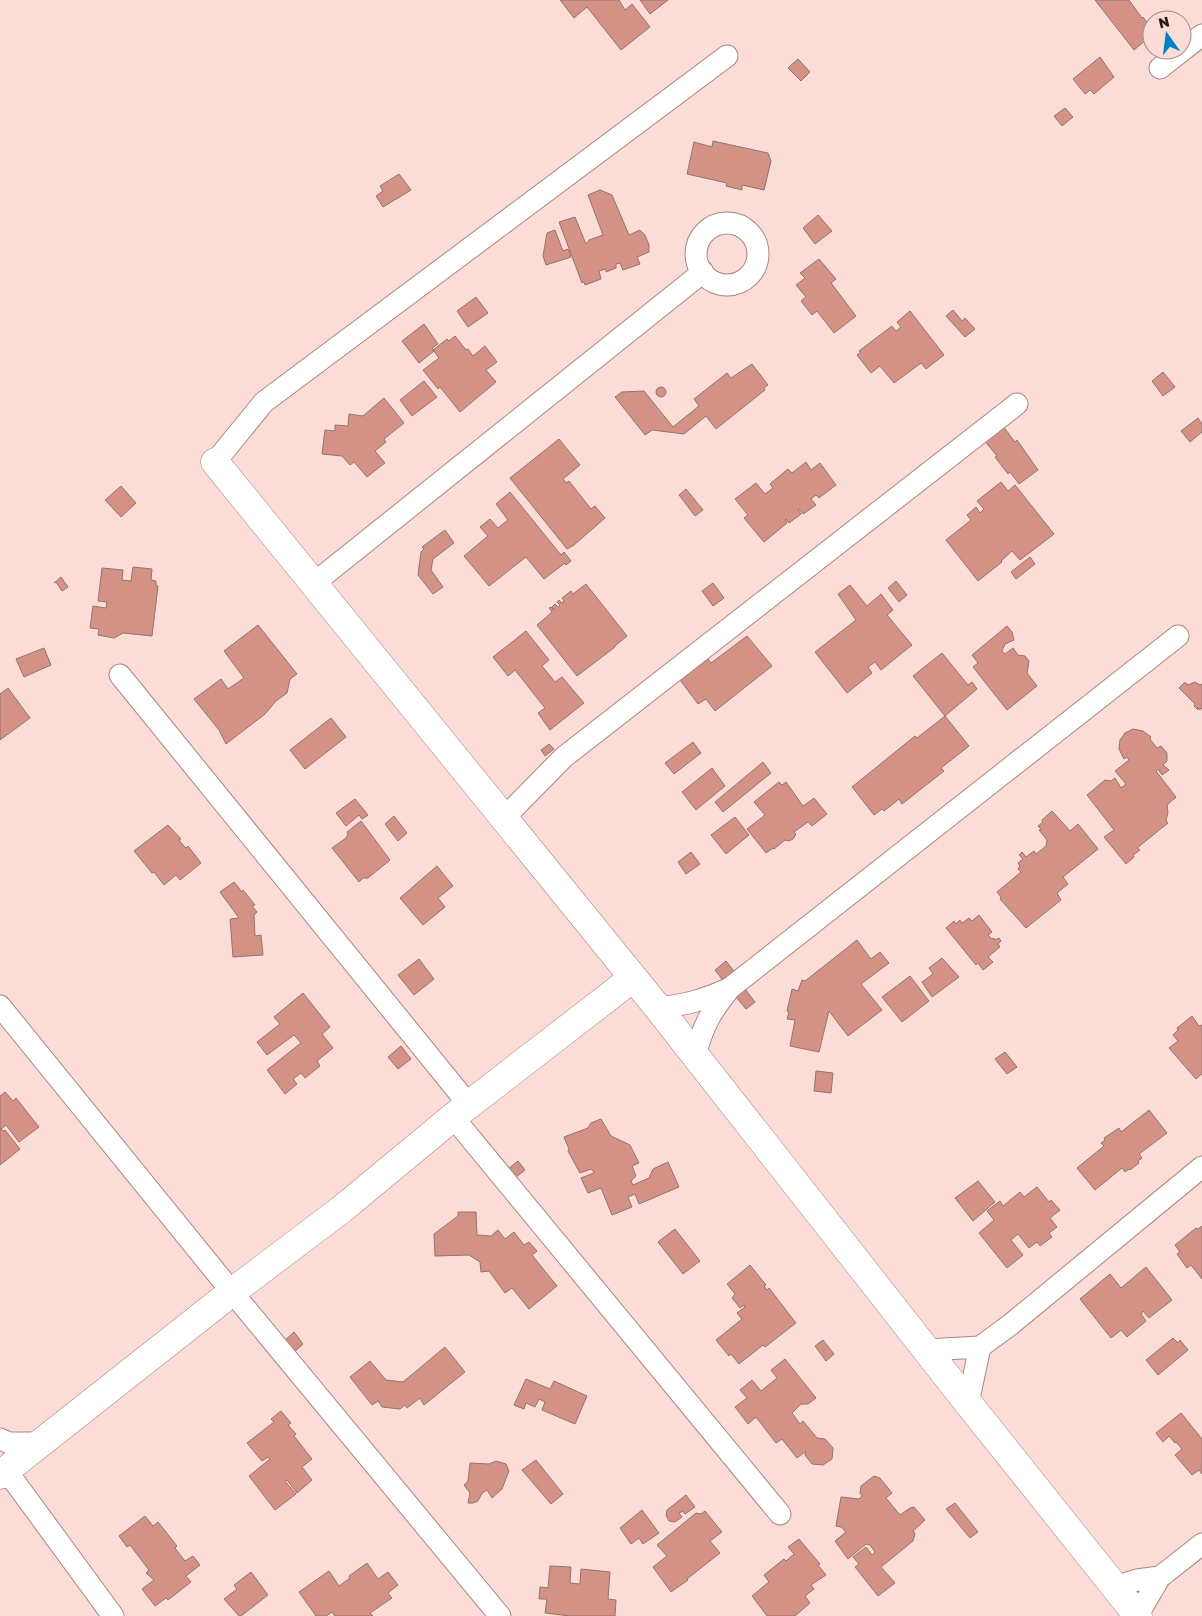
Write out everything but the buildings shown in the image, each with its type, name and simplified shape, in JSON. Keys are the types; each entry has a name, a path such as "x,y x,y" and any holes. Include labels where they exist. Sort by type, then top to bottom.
{"street":[{"path":"1160,68 1202,35"},
{"path":"727,56 264,402 215,462 658,1008 1137,1616 1160,1577 1202,1544"},
{"path":"313,584 703,272"},
{"path":"504,818 564,758 1017,404"},
{"path":"658,1008 701,1001 730,988 1178,636"},
{"path":"120,675 461,1111 780,1514"},
{"path":"112,1616 3,1473 232,1292 342,1209 461,1111 633,978"},
{"path":"695,1055 702,1030 713,1010 730,988"},
{"path":"0,1006 232,1292 500,1616"},
{"path":"926,1350 980,1347 1010,1325 1202,1167"},
{"path":"968,1403 980,1347"},
{"path":"0,1440 9,1443 39,1443"},
{"path":"1115,1587 1137,1580 1160,1577"}]}
